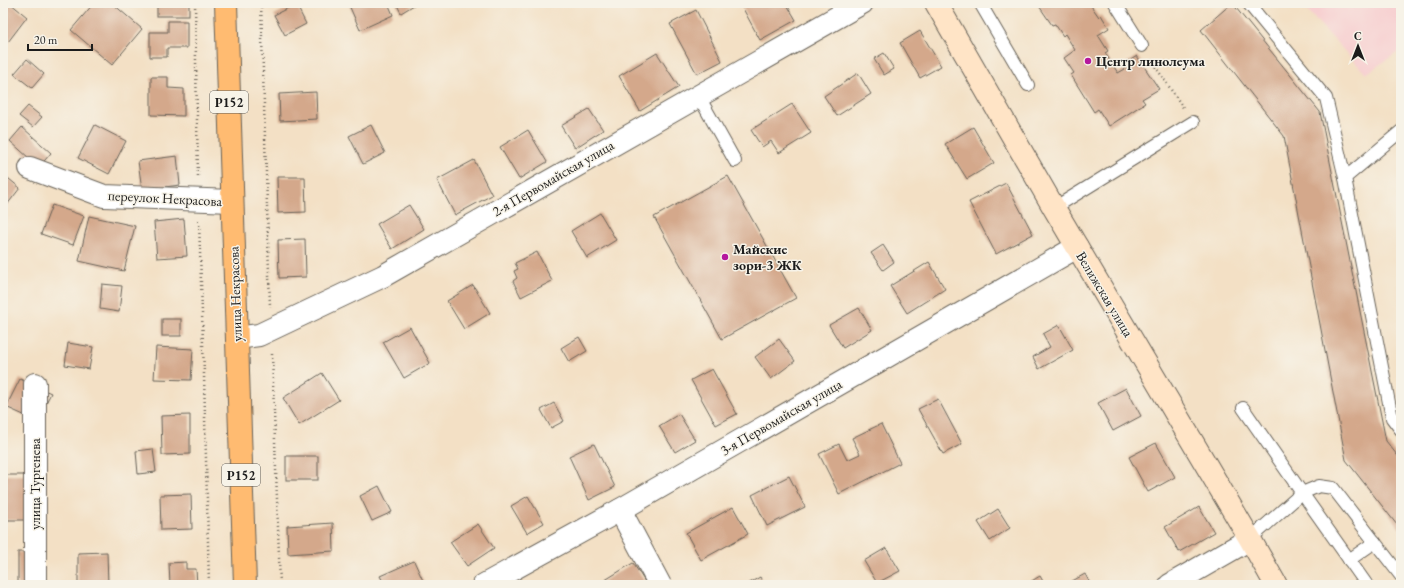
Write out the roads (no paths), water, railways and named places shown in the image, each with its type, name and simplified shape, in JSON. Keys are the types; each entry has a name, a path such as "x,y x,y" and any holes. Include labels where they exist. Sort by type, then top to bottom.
{"main road":[{"name":"улица Некрасова","path":"226,3 245,585"}],"street":[{"name":"2-я Первомайская улица","path":"237,338 259,336 383,276 698,95 862,3"},
{"name":"Велижская улица","path":"936,3 1054,208 1276,585"},
{"name":"переулок Некрасова","path":"30,168 104,196 232,201"},
{"name":"3-я Первомайская улица","path":"484,585 620,510 1077,247"},
{"name":"улица Тургенева","path":"35,384 35,585"},
{"path":"620,510 660,585"},
{"path":"1170,585 1250,539"}],"lane":[{"path":"980,3 1028,85"},
{"path":"1115,3 1142,46"},
{"path":"1248,3 1326,98 1345,178 1392,418 1401,430"},
{"path":"698,95 735,161"},
{"path":"1054,208 1193,122"},
{"path":"1345,178 1401,131"},
{"path":"1243,408 1367,585"},
{"path":"1250,539 1302,493 1319,486 1333,488 1401,576"},
{"path":"1349,560 1375,542"}],"place":[{"name":"Центр линолеума","path":"1088,61"},
{"name":"Майские зори-3 ЖК","path":"725,257"}]}
